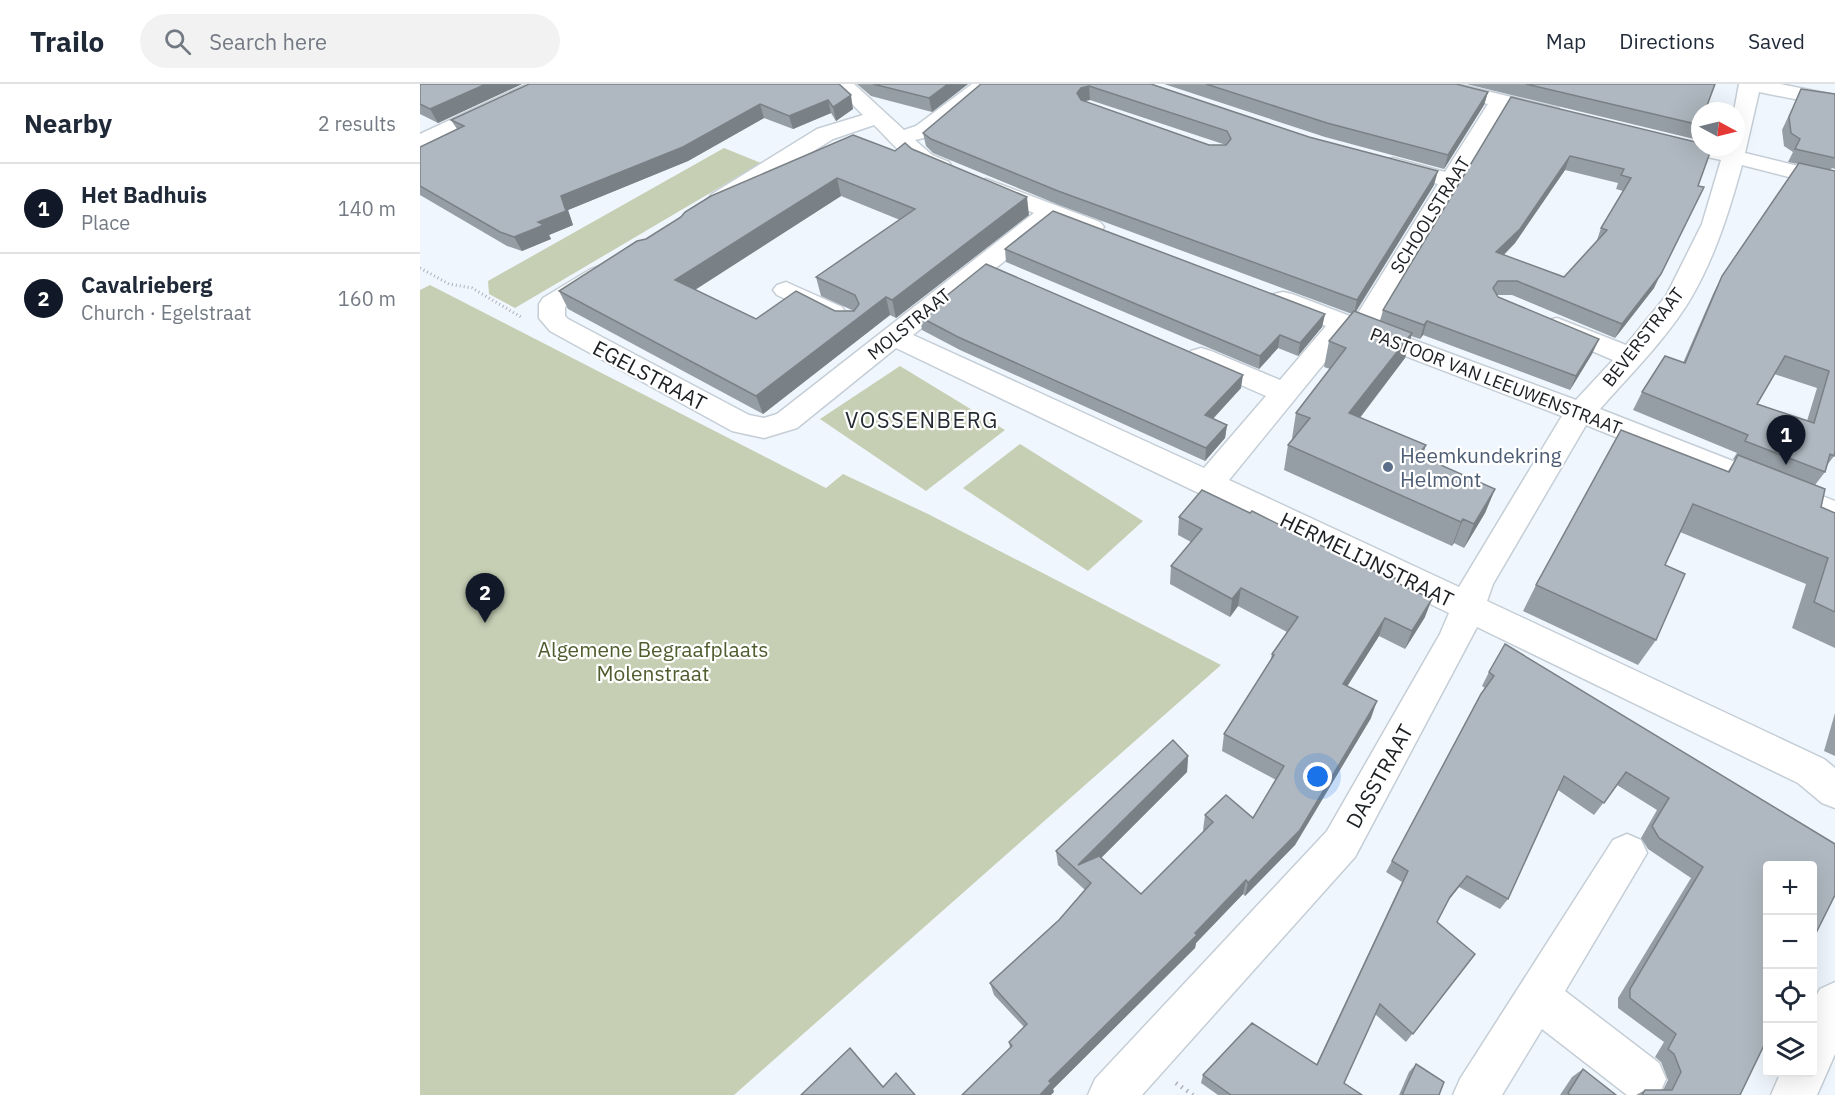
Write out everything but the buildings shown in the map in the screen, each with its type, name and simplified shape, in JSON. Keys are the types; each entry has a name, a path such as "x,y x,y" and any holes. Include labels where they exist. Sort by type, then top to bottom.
{"street":[{"path":"420,142 543,84"},
{"path":"842,84 924,160 1115,236"},
{"path":"898,138 924,132 986,84"},
{"path":"1431,84 1501,100 1537,100 1576,118"},
{"path":"1750,84 1835,101"},
{"name":"BEVERSTRAAT","path":"1745,106 1750,84"},
{"name":"SCHOOLSTRAAT","path":"1209,483 1285,393 1351,327 1452,181 1501,100"},
{"path":"704,210 825,134 877,117"},
{"path":"1745,153 1835,182"},
{"name":"BEVERSTRAAT","path":"1583,412 1678,298 1714,224 1733,156"},
{"path":"1373,159 1452,181"},
{"name":"MOLSTRAAT","path":"764,428 787,421 875,332 995,268 1050,212"},
{"path":"552,304 623,260"},
{"name":"PASTOOR VAN LEEUWENSTRAAT","path":"1256,289 1351,327 1583,412 1835,514"},
{"name":"HERMELIJNSTRAAT","path":"786,290 1209,483 1468,609 1811,771 1835,791"},
{"name":"EGELSTRAAT","path":"552,304 552,318 559,325 625,363 742,424 764,428"},
{"path":"1535,317 1631,357"},
{"path":"1177,347 1285,393"},
{"name":"DASSTRAAT","path":"1111,1095 1341,844 1456,638 1477,582 1572,422 1583,412"},
{"path":"1476,1095 1627,853"},
{"path":"1537,997 1643,1079"},
{"path":"1817,1043 1835,1004"},
{"path":"1794,1095 1802,1077"}],"path":[{"path":"420,268 449,284 472,288 526,320 552,304"}],"green space":[{"path":"724,148 761,163 515,308 489,294 488,281"},
{"name":"Algemene Begraafplaats Molenstraat","path":"430,285 826,488 843,474 928,514 1221,665 734,1095 420,1095 420,290"},
{"path":"900,366 1005,430 926,491 820,419"},
{"path":"1020,444 1143,521 1088,571 963,488"}],"place":[{"name":"Het Badhuis","path":"1786,465"},
{"name":"Heemkundekring Helmont","path":"1388,467"},
{"name":"Cavalrieberg","path":"485,623"}],"district":[{"name":"VOSSENBERG","path":"922,419"}]}
